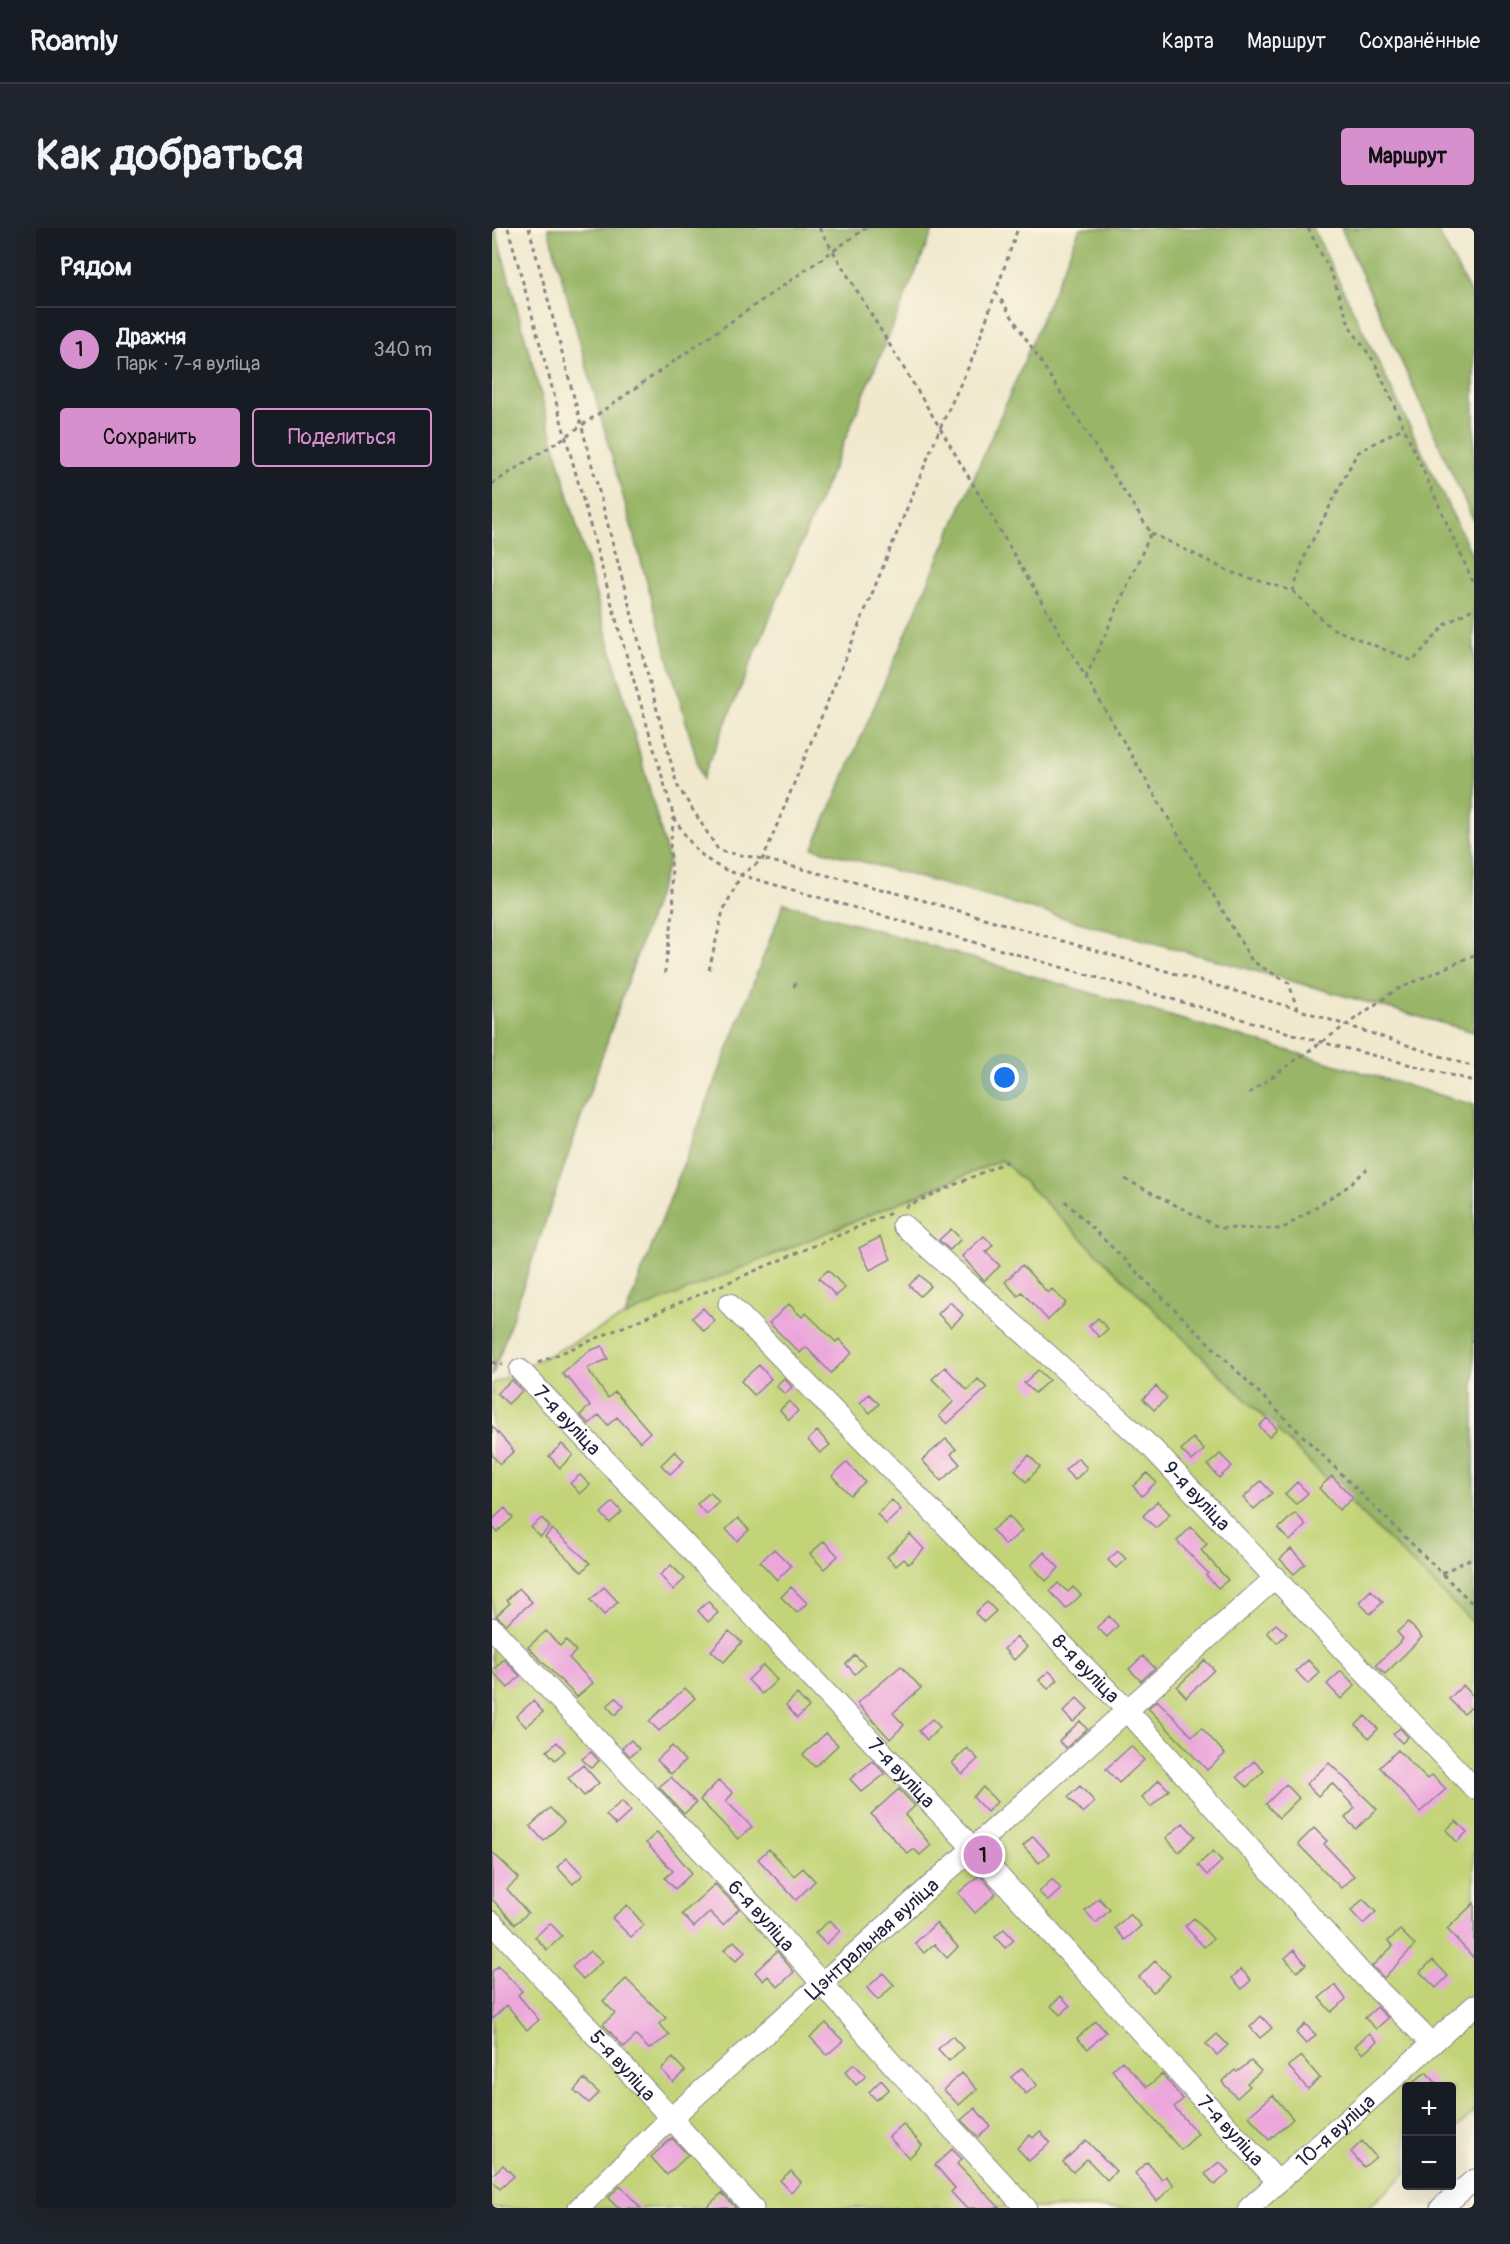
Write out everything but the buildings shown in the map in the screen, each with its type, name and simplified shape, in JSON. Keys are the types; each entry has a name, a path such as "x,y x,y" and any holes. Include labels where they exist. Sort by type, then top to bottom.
{"street":[{"name":"9-я вуліца","path":"899,1215 1152,1448 1474,1788"},
{"name":"8-я вуліца","path":"729,1304 1126,1709 1363,1975 1432,2044"},
{"name":"7-я вуліца","path":"520,1370 972,1847 1278,2182"},
{"name":"Цэнтральная вуліца","path":"579,2208 670,2119 1276,1577"},
{"name":"6-я вуліца","path":"492,1628 761,1914 1026,2208"},
{"name":"5-я вуліца","path":"492,1922 753,2208"},
{"name":"10-я вуліца","path":"1249,2208 1474,2006"},
{"path":"1441,2208 1474,2180"}],"path":[{"path":"508,228 565,437 674,817 688,843 701,855 722,870 1321,1042 1474,1081"},
{"path":"529,228 677,785 719,851 763,859 908,896 1297,1009 1474,1067"},
{"path":"819,228 940,428 1252,962 1289,983 1297,1009"},
{"path":"492,484 565,437 866,228"},
{"path":"709,970 723,911 741,875 763,859 940,428 974,356 1018,228"},
{"path":"1308,228 1332,275 1350,327 1376,363 1474,584"},
{"path":"996,292 1151,533 1233,573 1293,591 1331,628 1413,661 1446,624 1474,608"},
{"path":"1293,591 1306,553 1357,453 1404,427"},
{"path":"1086,677 1151,533"},
{"path":"664,978 674,906 670,847 674,817"},
{"path":"1249,1093 1396,990 1474,955"},
{"path":"794,987 796,980"},
{"path":"492,1362 520,1370 899,1215 1010,1160"},
{"path":"1125,1179 1220,1228 1282,1229 1347,1187 1367,1169"},
{"path":"1065,1201 1474,1605"},
{"path":"1473,1339 1474,1349"},
{"path":"1442,1573 1474,1557"}],"green space":[{"path":"492,228 495,228 669,861 492,1377"},
{"path":"548,228 934,228 702,779"},
{"path":"1080,228 1313,228 1474,559 1474,1032 813,848"},
{"path":"1341,228 1436,228 1474,300 1474,522"},
{"path":"784,903 1474,1105 1474,1624 1002,1160 625,1316"},
{"path":"1002,1160 1474,1624 1474,2112 1456,2128 1456,2082 1402,2082 1402,2177 1368,2208 492,2208 492,1384 625,1316"}],"place":[{"name":"Дражня","path":"983,1855"}]}
